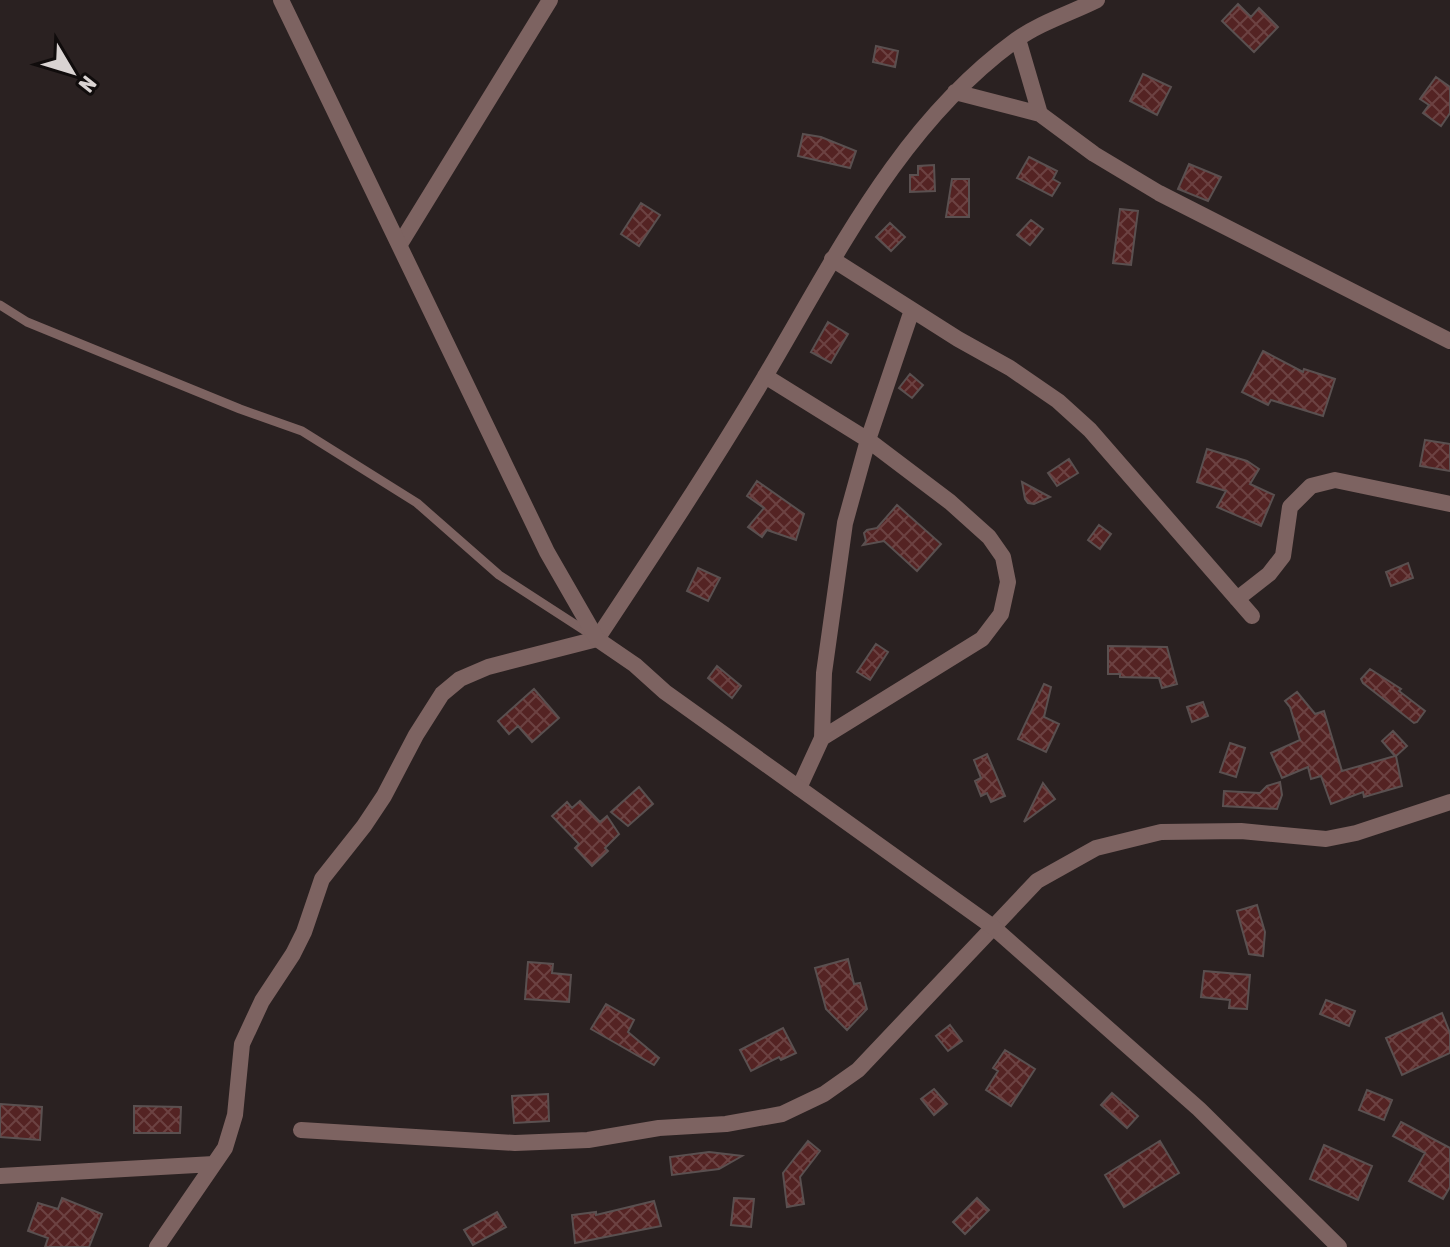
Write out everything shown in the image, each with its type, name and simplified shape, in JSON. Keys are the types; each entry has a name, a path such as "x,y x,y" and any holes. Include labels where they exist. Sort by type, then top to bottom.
{"street":[{"path":"281,0 547,552 597,639 635,665 665,692 993,927 1199,1109 1339,1247"},
{"path":"400,244 550,0"},
{"path":"157,1247 225,1148 235,1115 242,1044 262,1001 299,943 322,879 384,796 442,694 460,679 488,667 597,639 703,479 832,259 908,146 955,92 1018,39 1097,0"},
{"path":"1018,39 1040,114"},
{"path":"955,92 1040,114 1094,154 1159,193 1450,341"},
{"path":"832,259 1010,368 1058,401 1090,430 1252,616"},
{"path":"799,788 822,738 824,673 845,523 868,440 912,310"},
{"path":"765,376 868,440 950,502 989,537 1003,557 1008,582 1001,614 982,639 822,738"},
{"path":"1237,599 1269,574 1283,556 1290,507 1311,486 1335,480 1450,504"},
{"path":"301,1130 515,1143 588,1140 659,1128 726,1124 782,1114 824,1094 858,1070 1037,881 1096,848 1161,832 1241,831 1326,839 1356,833 1450,802"},
{"path":"0,1176 214,1164"}],"lane":[{"path":"0,305 27,322 302,431 417,503 499,575 597,639"}],"building":[{"path":"1238,4 1251,17 1259,8 1278,27 1254,52 1222,21"},
{"path":"876,46 898,51 895,67 873,62"},
{"path":"1143,74 1171,87 1157,115 1130,101"},
{"path":"1436,77 1450,87 1450,113 1441,126 1423,113 1429,105 1420,99"},
{"path":"803,134 821,137 856,151 850,168 798,156"},
{"path":"1029,157 1057,171 1053,179 1060,183 1052,196 1017,178"},
{"path":"1189,164 1221,177 1208,201 1178,189"},
{"path":"934,165 935,191 910,192 910,175 918,175 918,166"},
{"path":"952,179 969,179 969,217 946,217"},
{"path":"641,203 660,215 639,246 621,234"},
{"path":"1120,209 1138,211 1131,265 1113,263"},
{"path":"1031,220 1043,229 1030,245 1017,235"},
{"path":"890,223 905,237 891,251 876,237"},
{"path":"828,322 848,334 831,363 811,352"},
{"path":"1263,351 1303,372 1304,369 1335,379 1323,416 1271,400 1268,405 1242,392"},
{"path":"910,374 923,385 912,398 899,388"},
{"path":"1425,440 1450,444 1450,471 1420,466"},
{"path":"1207,449 1247,461 1259,469 1250,484 1274,495 1261,526 1217,507 1226,491 1197,482"},
{"path":"1069,459 1078,473 1057,486 1048,473"},
{"path":"757,481 804,514 796,540 767,530 762,537 748,527 764,508 747,496"},
{"path":"1022,482 1050,497 1034,504 1028,503"},
{"path":"897,505 941,544 917,571 884,541 863,545 866,541 864,533 877,528"},
{"path":"1099,525 1111,534 1100,549 1088,540"},
{"path":"1408,563 1413,578 1391,586 1386,572"},
{"path":"698,568 720,578 708,601 687,591"},
{"path":"876,644 888,652 870,680 857,672"},
{"path":"1108,646 1167,647 1177,684 1162,688 1159,678 1108,674"},
{"path":"717,666 741,686 732,698 708,678"},
{"path":"1370,669 1401,689 1399,691 1425,711 1417,722 1414,723 1363,683 1361,679"},
{"path":"1044,684 1051,687 1044,717 1059,724 1046,752 1018,739"},
{"path":"534,689 559,718 532,742 518,726 509,734 498,721"},
{"path":"1297,692 1315,714 1324,711 1342,771 1395,756 1382,741 1393,731 1407,746 1396,756 1402,786 1364,797 1363,792 1331,804 1321,776 1311,779 1308,767 1282,778 1271,753 1300,740 1290,707 1285,701"},
{"path":"1203,702 1208,716 1192,722 1187,707"},
{"path":"1230,743 1245,748 1236,777 1220,772"},
{"path":"987,754 1005,796 991,802 987,793 981,796 975,781 981,778 974,760"},
{"path":"1280,782 1282,795 1277,809 1223,806 1224,791 1260,793 1267,786"},
{"path":"1043,783 1055,799 1024,822"},
{"path":"639,787 653,804 628,826 611,812"},
{"path":"580,801 600,822 607,816 619,834 605,848 608,851 592,866 575,848 579,844 552,816 567,802 572,808"},
{"path":"1257,905 1265,932 1263,956 1249,954 1237,911"},
{"path":"848,959 854,984 860,983 867,1009 847,1030 826,1009 815,968"},
{"path":"528,962 553,964 552,973 571,975 569,1002 525,999"},
{"path":"1204,971 1250,975 1247,1009 1229,1008 1230,1000 1201,997"},
{"path":"1326,1000 1355,1011 1349,1026 1320,1014"},
{"path":"606,1004 634,1020 628,1032 659,1058 654,1065 591,1029"},
{"path":"1442,1013 1450,1033 1450,1053 1402,1075 1386,1038"},
{"path":"950,1025 962,1041 948,1051 936,1036"},
{"path":"783,1028 796,1053 781,1060 779,1057 751,1071 740,1050"},
{"path":"1005,1050 1035,1069 1011,1106 986,1090 998,1071 993,1068"},
{"path":"934,1089 947,1104 934,1115 921,1099"},
{"path":"1367,1090 1392,1100 1384,1120 1359,1110"},
{"path":"1112,1093 1138,1116 1127,1128 1101,1105"},
{"path":"548,1094 549,1121 514,1123 512,1096"},
{"path":"0,1104 42,1107 40,1140 0,1137"},
{"path":"134,1106 181,1107 180,1133 134,1133"},
{"path":"1401,1122 1450,1148 1450,1187 1443,1199 1409,1181 1425,1153 1393,1136"},
{"path":"808,1141 820,1151 800,1177 804,1204 787,1207 783,1173"},
{"path":"1160,1141 1179,1173 1124,1207 1105,1175"},
{"path":"1324,1145 1372,1166 1358,1200 1310,1179"},
{"path":"709,1152 742,1156 719,1169 672,1175 670,1157"},
{"path":"62,1198 102,1214 89,1247 45,1247 48,1238 28,1231 38,1203 58,1209"},
{"path":"734,1198 754,1199 751,1227 731,1225"},
{"path":"977,1198 989,1210 965,1234 953,1222"},
{"path":"654,1201 661,1226 575,1243 572,1215 596,1212 596,1215"},
{"path":"497,1212 506,1227 473,1245 464,1230"}]}
